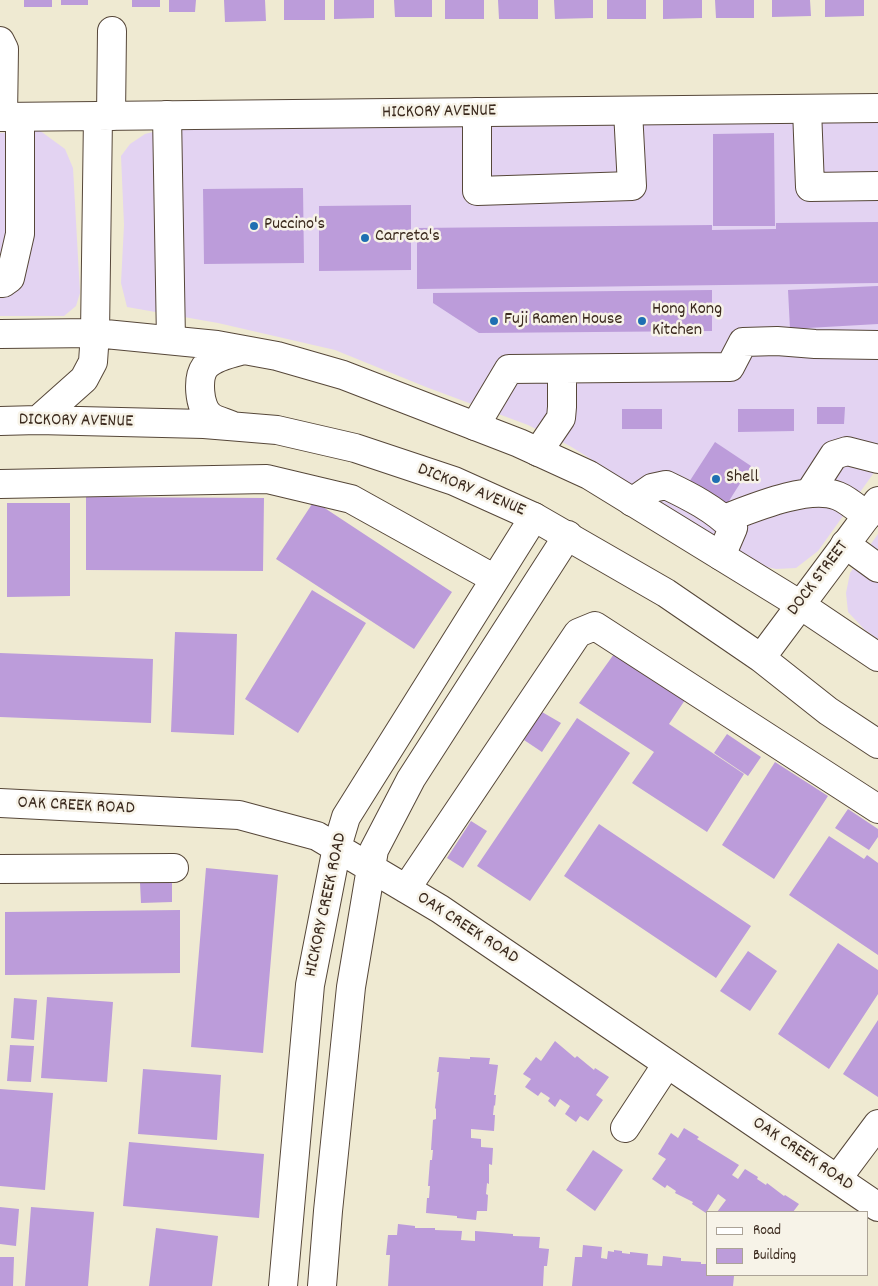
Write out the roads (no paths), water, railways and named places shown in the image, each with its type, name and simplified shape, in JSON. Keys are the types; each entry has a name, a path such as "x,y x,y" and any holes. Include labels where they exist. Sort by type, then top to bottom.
{"main road":[{"path":"38,420 84,379 93,362 104,116 112,31"},
{"path":"0,41 4,49 8,117 20,234 10,278 0,283"},
{"name":"HICKORY AVENUE","path":"8,117 878,108"},
{"path":"807,109 810,187 878,186"},
{"path":"477,112 477,191 632,186 628,111"},
{"path":"167,116 171,340"},
{"path":"0,334 95,333 216,345 277,356 343,375 476,426 589,476 799,604 878,657"},
{"path":"476,426 508,369 730,367 743,342 776,341 878,345"},
{"path":"234,426 209,416 202,403 199,384 205,367 221,357 244,350"},
{"path":"538,452 561,418 562,369"},
{"name":"DICKORY AVENUE","path":"0,421 38,420 204,424 277,430 355,448 454,481 534,517 666,593 760,658 828,711 878,744"},
{"path":"810,492 834,455 847,451 878,459"},
{"path":"0,484 267,479 351,499 495,579"},
{"path":"632,502 652,488 666,484 724,519 732,528 721,556"},
{"path":"724,519 755,507 810,492 825,492 872,508"},
{"name":"DOCK STREET","path":"760,658 872,508"},
{"name":"HICKORY CREEK ROAD","path":"282,1286 310,985 337,847 346,817 534,517"},
{"name":"HICKORY CREEK ROAD","path":"322,1286 351,987 374,850 411,779 568,535"},
{"path":"845,544 878,568"},
{"path":"406,889 578,633 596,626 878,809"},
{"name":"OAK CREEK ROAD","path":"0,804 239,815 317,836 440,909 878,1207"},
{"path":"0,869 174,868"},
{"path":"625,1128 668,1064"},
{"path":"838,1179 878,1124"}],"place":[{"name":"Puccino's","path":"254,226"},
{"name":"Carreta's","path":"365,238"},
{"name":"Fuji Ramen House","path":"494,321"},
{"name":"Hong Kong Kitchen","path":"642,321"},
{"name":"Shell","path":"716,479"}]}
